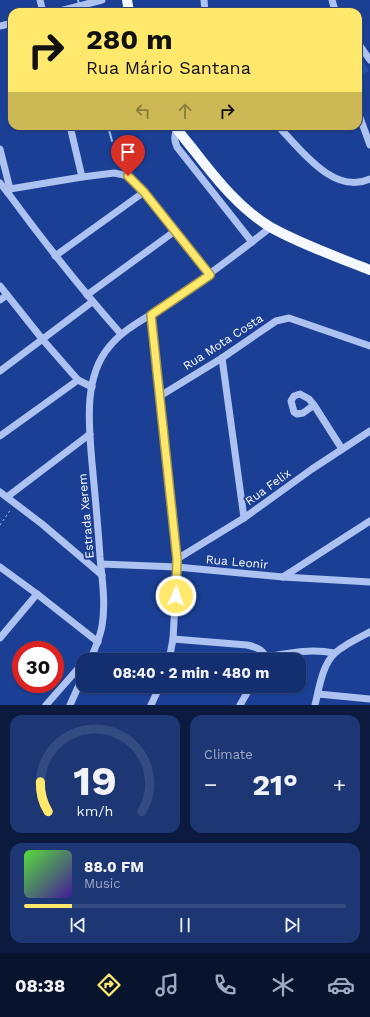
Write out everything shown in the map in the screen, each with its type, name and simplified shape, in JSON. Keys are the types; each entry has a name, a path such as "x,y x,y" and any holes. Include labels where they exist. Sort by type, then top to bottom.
{"main road":[{"path":"178,130 226,189 254,216 271,227 306,244 370,270"}],"street":[{"path":"69,8 102,0"},
{"path":"362,49 370,60"},
{"path":"362,123 370,145"},
{"path":"71,130 82,177"},
{"path":"175,130 174,140 177,147 252,242"},
{"path":"282,130 299,149 327,174 342,181 354,184 362,183 370,179"},
{"path":"0,149 9,191"},
{"path":"9,191 82,177 114,173 124,174 133,179 210,275"},
{"path":"0,183 9,191 54,256 121,334"},
{"path":"54,256 144,192"},
{"name":"Estrada Xerem","path":"92,653 98,642 102,627 103,613 102,575 90,434 92,387 94,374 99,361 121,334 210,275 271,227"},
{"path":"87,295 175,231"},
{"path":"0,286 43,340 78,380 92,387"},
{"path":"0,300 8,295"},
{"path":"0,371 92,302"},
{"path":"151,315 177,559 173,639 170,653"},
{"name":"Rua Mota Costa","path":"160,396 222,358 276,321 289,318 370,346"},
{"path":"222,358 244,518"},
{"path":"0,436 78,380"},
{"path":"314,405 342,449"},
{"name":"Rua Felix","path":"177,559 244,518 312,469 370,431"},
{"path":"6,497 90,434"},
{"path":"0,492 42,524 102,575"},
{"path":"283,577 370,521"},
{"name":"Rua Leonir","path":"101,564 177,567 283,577 370,582"},
{"path":"0,566 98,642"},
{"path":"0,638 38,594"},
{"path":"315,705 327,666 334,654 370,632"},
{"path":"173,639 247,645 257,647 263,653"},
{"path":"292,653 317,651 334,654"},
{"path":"46,705 76,670"},
{"path":"70,705 76,692"},
{"path":"150,705 156,693"},
{"path":"240,705 248,693"},
{"path":"318,694 367,701"}],"path":[{"path":"0,525 15,503"}],"shaded area":[{"path":"362,60 369,71 362,75"}],"waterway":[{"path":"78,0 80,8"},
{"path":"109,130 112,141"}],"route":[{"path":"128,176 133,179 144,192 210,275 151,315 170,506 177,559 176,596"}]}
